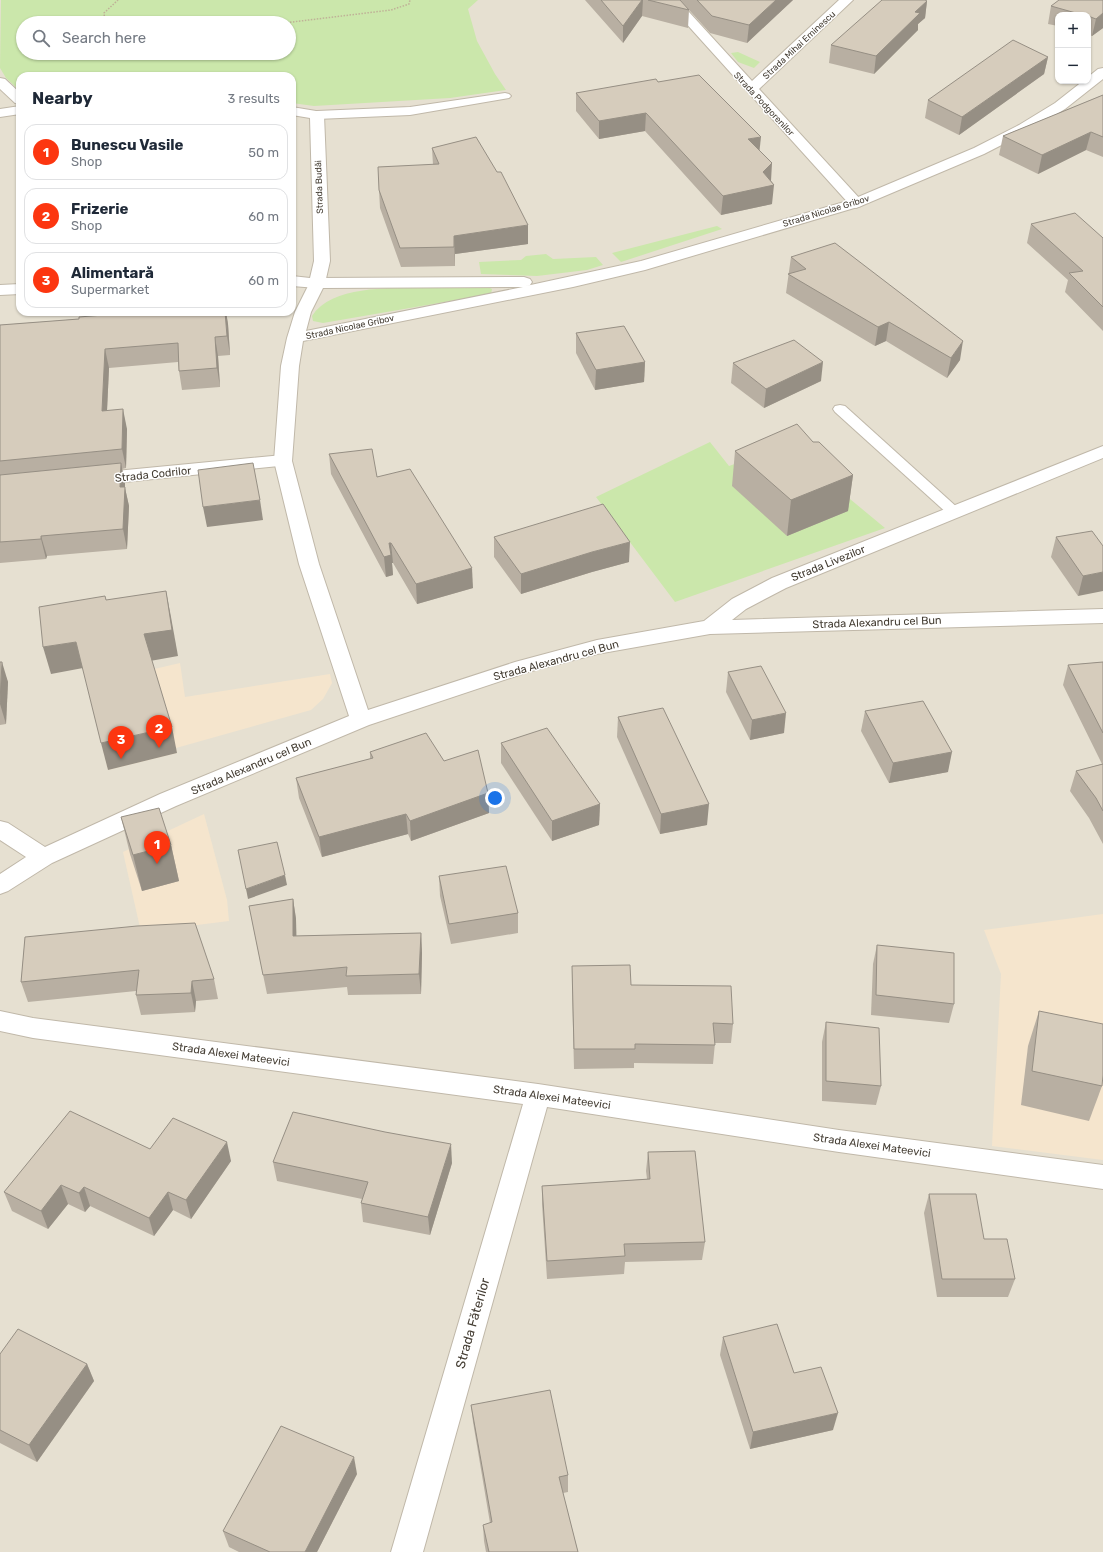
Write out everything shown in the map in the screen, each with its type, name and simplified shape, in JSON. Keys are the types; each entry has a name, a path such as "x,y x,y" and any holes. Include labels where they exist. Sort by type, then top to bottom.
{"street":[{"name":"Strada Mihai Eminescu","path":"751,89 847,0"},
{"name":"Strada Podgorenilor","path":"673,1 751,89 856,203"},
{"name":"Strada Nicolae Gribov","path":"573,282 317,283 303,312 295,338 573,282 645,265 856,203 980,151 1024,128 1060,106 1103,72"},
{"path":"0,82 16,96"},
{"path":"0,113 16,111"},
{"path":"296,112 317,115"},
{"name":"Strada Budăi","path":"317,115 322,261 317,283"},
{"path":"296,281 317,283"},
{"path":"0,290 16,289"},
{"path":"295,338 290,366 283,461 310,564 361,720"},
{"name":"Strada Livezilor","path":"710,628 739,604 779,582 1103,451"},
{"name":"Strada Codrilor","path":"79,481 283,461"},
{"name":"Strada Alexandru cel Bun","path":"0,885 44,857 168,800 361,720 522,667 597,647 659,635 710,628 1103,616"},
{"path":"0,829 44,857"},
{"name":"Strada Alexei Mateevici","path":"0,1021 33,1028 538,1095 839,1141 1103,1177"},
{"name":"Strada Făterilor","path":"407,1552 538,1095"}],"lane":[{"path":"317,115 410,111 505,96"},
{"path":"840,410 954,512"}],"path":[{"path":"104,16 104,12 118,0"},
{"path":"296,22 391,10 408,4 410,0"}],"shaded area":[{"path":"0,0 1103,0 1103,1552 0,1552"},
{"path":"180,663 185,697 330,674 332,683 323,699 311,710 176,748 177,753 108,770 97,725 164,710 150,670"},
{"path":"204,814 227,900 229,921 141,932 123,852"},
{"path":"1103,914 1103,1160 992,1146 1001,974 984,930"}],"green space":[{"path":"1,0 478,0 468,9 477,41 495,74 506,90 450,98 314,106 296,104 296,72 16,72 16,87 6,78 0,68"},
{"path":"738,52 760,62 754,68 738,62 731,53"},
{"path":"717,226 722,229 621,262 612,253"},
{"path":"546,254 553,259 596,257 603,265 587,270 537,276 481,274 479,262 521,260 526,256"},
{"path":"421,287 488,287 492,289 491,294 323,323 313,321 312,316 321,306 333,299 347,294 377,289"},
{"path":"710,442 729,466 786,446 885,528 675,602 596,497"}],"building":[{"path":"601,0 642,0 623,26"},
{"path":"648,0 680,0 689,10"},
{"path":"697,0 776,0 749,25 712,16"},
{"path":"882,0 927,1 915,12 920,13 876,56 831,45"},
{"path":"1059,0 1103,0 1103,13 1096,19 1091,17 1091,12 1072,12 1051,6"},
{"path":"1013,40 1048,57 962,117 928,100"},
{"path":"699,75 761,137 748,139 772,163 763,172 774,185 723,196 646,113 599,121 576,93 656,79 658,82"},
{"path":"1103,95 1103,137 1091,132 1042,155 1003,136"},
{"path":"476,137 497,172 501,172 528,225 454,236 454,247 400,248 379,190 378,167 439,164 432,148"},
{"path":"1075,213 1103,238 1103,307 1069,273 1083,271 1031,224"},
{"path":"835,243 963,341 951,358 889,322 878,327 788,274 806,269 791,257"},
{"path":"225,316 227,336 215,337 217,368 179,371 178,343 105,349 102,411 123,409 122,449 0,461 0,325 79,319 79,317"},
{"path":"624,326 645,362 596,370 576,333"},
{"path":"794,340 823,362 766,389 733,363"},
{"path":"797,424 813,442 819,442 853,475 791,500 735,451"},
{"path":"372,449 377,477 410,469 472,568 416,584 391,543 389,543 391,555 384,557 329,454"},
{"path":"121,463 120,487 125,487 123,529 41,536 41,539 0,542 0,475"},
{"path":"253,463 260,500 203,507 198,470"},
{"path":"603,504 630,542 521,574 494,537"},
{"path":"1092,531 1103,546 1103,572 1083,576 1056,537"},
{"path":"166,591 172,630 144,634 172,727 101,743 76,642 43,647 39,607 105,596 106,600"},
{"path":"0,662 2,662 0,702"},
{"path":"1103,662 1103,733 1068,665"},
{"path":"761,666 786,713 752,720 728,672"},
{"path":"923,701 952,752 893,763 865,711"},
{"path":"663,708 709,804 661,814 618,717"},
{"path":"547,728 600,804 552,821 501,743"},
{"path":"426,733 444,761 478,750 488,793 410,821 406,814 319,837 296,778 373,758 370,752"},
{"path":"1103,764 1103,811 1096,798 1076,771"},
{"path":"159,808 171,845 133,855 121,817"},
{"path":"277,842 285,875 246,889 238,850"},
{"path":"506,866 518,913 449,924 439,876"},
{"path":"293,899 293,936 421,933 419,974 346,976 347,967 263,975 249,906"},
{"path":"195,923 214,979 192,981 191,993 136,995 139,970 21,982 25,937 137,926"},
{"path":"877,945 954,953 954,1004 876,995"},
{"path":"630,965 631,985 731,986 733,1024 713,1023 715,1045 635,1044 635,1049 574,1049 572,966"},
{"path":"1039,1011 1103,1024 1102,1086 1032,1071"},
{"path":"826,1022 879,1028 881,1086 826,1081"},
{"path":"70,1111 150,1149 173,1118 227,1142 186,1200 168,1192 149,1218 84,1187 79,1193 61,1185 41,1211 4,1192"},
{"path":"293,1112 385,1132 451,1144 428,1217 361,1203 368,1182 273,1162"},
{"path":"695,1151 705,1242 624,1244 625,1256 547,1261 542,1186 650,1179 648,1152"},
{"path":"929,1194 976,1194 984,1239 1007,1239 1015,1279 942,1279"},
{"path":"777,1324 794,1373 821,1367 838,1413 753,1432 723,1337"},
{"path":"18,1329 87,1364 29,1445 0,1430 0,1354"},
{"path":"550,1390 568,1475 559,1477 578,1552 489,1552 483,1525 492,1522 471,1405"},
{"path":"281,1426 354,1457 305,1552 270,1552 223,1531"}],"place":[{"name":"Frizerie","path":"159,748"},
{"name":"Alimentară","path":"121,759"},
{"name":"Bunescu Vasile","path":"157,864"}]}
